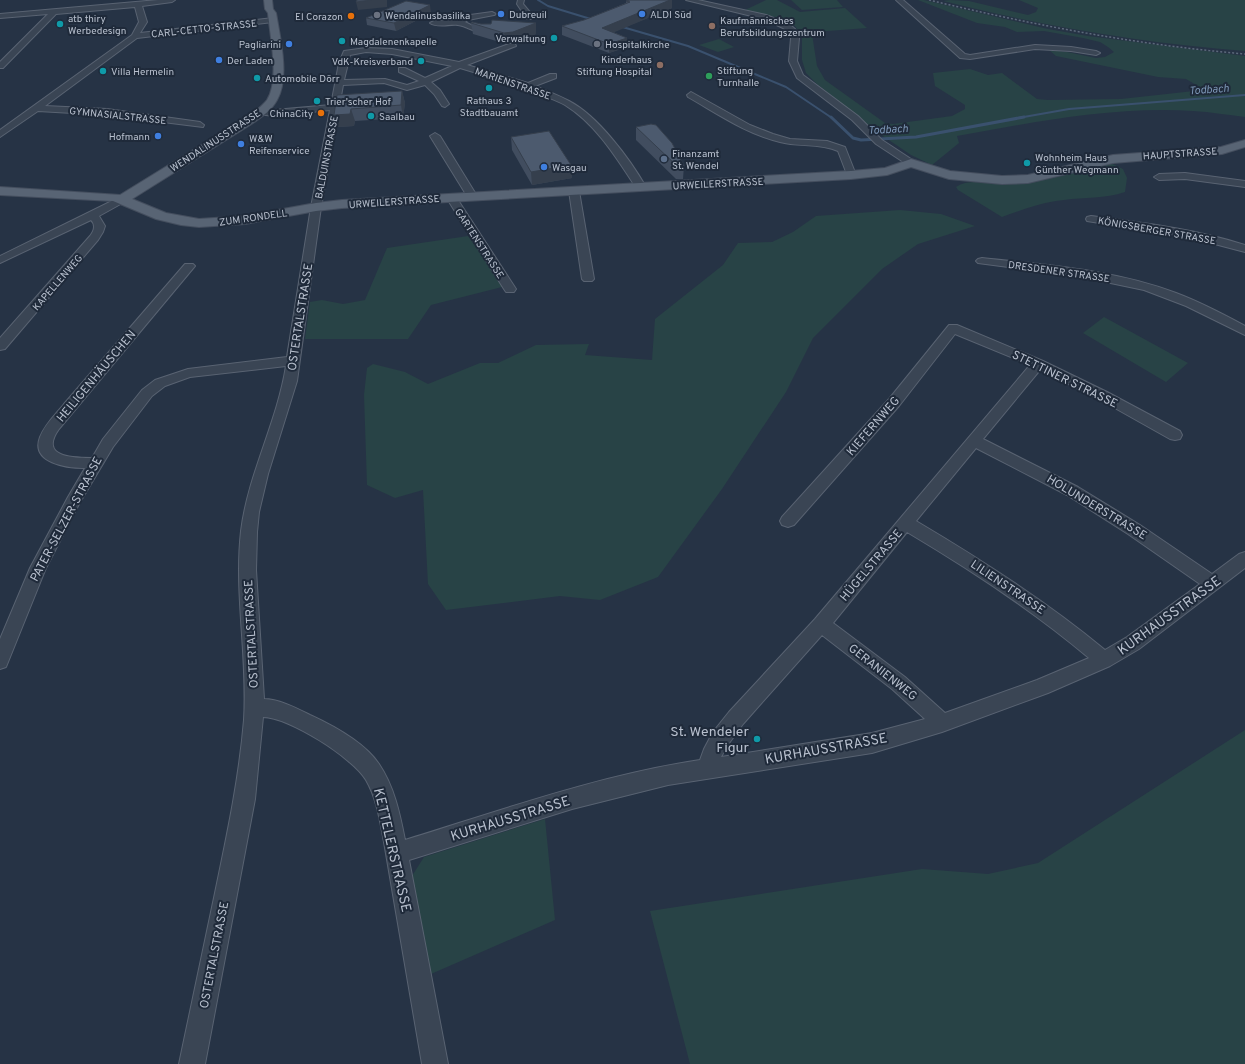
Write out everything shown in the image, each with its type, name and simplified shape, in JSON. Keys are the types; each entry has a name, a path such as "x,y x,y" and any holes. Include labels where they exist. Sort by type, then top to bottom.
{"main road":[{"name":"WENDALINUSSTRASSE","path":"268,0 269,9 273,16"},
{"name":"WENDALINUSSTRASSE","path":"122,199 261,112 274,97 277,88 277,62 273,16 276,0"},
{"name":"HAUPTSTRASSE","path":"911,163 949,175 1002,180 1028,179 1113,159 1222,150 1245,143"},
{"name":"URWEILERSTRASSE","path":"316,207 451,197 851,175 887,171 911,163"},
{"name":"ZUM RONDELL","path":"0,191 104,196 122,199 161,216 181,221 199,223 245,220 316,207"}],"street":[{"path":"0,16 172,0"},
{"path":"521,0 520,4 530,18"},
{"path":"689,0 766,17 786,26 792,31 795,38 792,61 800,76 855,118 879,142 911,163"},
{"path":"899,0 963,56 1035,47 1065,48 1096,53"},
{"name":"GYMNASIALSTRASSE","path":"0,134 101,62 134,36 143,22 139,3"},
{"path":"0,66 55,11"},
{"path":"461,23 461,21 466,18 492,14"},
{"name":"CARL-CETTO-STRASSE","path":"134,36 273,16"},
{"path":"434,23 461,23 476,30 489,31"},
{"path":"341,83 385,81 407,88 426,81 459,65 512,46"},
{"name":"MARIENSTRASSE","path":"347,53 360,51 389,51 427,57 459,65 552,96 567,103 578,111 619,156 641,187"},
{"name":"BALDUINSTRASSE","path":"316,207 341,83 343,63 347,53"},
{"path":"402,70 426,81 435,88 446,104"},
{"path":"516,83 543,73"},
{"path":"526,87 553,76"},
{"path":"691,95 755,130 771,136 784,140 833,144 842,149 851,175"},
{"name":"BALDUINSTRASSE","path":"261,112 274,113 335,107"},
{"name":"GYMNASIALSTRASSE","path":"36,108 107,112 200,126"},
{"path":"435,136 472,196"},
{"path":"1159,177 1185,176 1240,183 1245,178"},
{"path":"574,191 588,279"},
{"name":"GARTENSTRASSE","path":"451,197 510,289"},
{"path":"0,260 92,216 122,199"},
{"name":"OSTERTALSTRASSE","path":"192,1064 250,758 254,708 247,565 249,532 254,495 263,463 284,407 293,361 316,207"},
{"name":"KAPELLENWEG","path":"0,346 99,231 100,225 98,220 92,216"},
{"name":"KÖNIGSBERGER STRASSE","path":"1091,219 1192,234 1245,248"},
{"name":"DRESDENER STRASSE","path":"982,261 1094,275 1141,286 1178,298 1245,331"},
{"name":"HEILIGENHÄUSCHEN","path":"94,463 57,460 49,453 45,446 47,438 51,430 65,413 189,266"},
{"name":"STETTINER STRASSE","path":"953,328 1038,364 1102,395 1175,435"},
{"name":"KIEFERNWEG","path":"788,521 888,410 938,349 953,328"},
{"name":"PATER-SELZER-STRASSE","path":"0,661 38,568 94,463 147,393 160,383 188,373 293,361"},
{"name":"HÜGELSTRASSE","path":"709,768 710,756 720,739 736,718 821,624 1038,364"},
{"name":"HOLUNDERSTRASSE","path":"975,441 1052,479 1119,519 1213,584"},
{"name":"LILIENSTRASSE","path":"906,523 978,566 1044,611 1077,636 1104,660"},
{"name":"KURHAUSSTRASSE","path":"397,853 572,799 668,775 872,743 942,723 1041,687 1104,660 1133,643 1245,559"},
{"name":"GERANIENWEG","path":"821,624 900,684 925,705 942,723"},
{"name":"KETTELERSTRASSE","path":"254,708 269,708 292,716 333,739 358,756 372,770 383,791 397,853 435,1064"}],"green space":[{"path":"766,0 777,0 800,12 845,8 867,28 815,32 812,34 817,66 825,80 885,123 893,124 952,116 965,109 965,105 935,86 933,73 970,69 988,75 1002,73 1037,99 1048,100 1121,99 1194,91 1198,86 1186,79 1158,77 1056,56 1049,50 1096,58 1105,57 1114,52 1100,42 1044,31 1017,32 1005,27 977,23 918,0 924,0 1048,29 1088,36 1245,56 1245,117 1200,111 1163,110 1075,116 957,136 959,143 932,165 911,155 880,134 817,84 806,73 802,60 802,36 795,26 779,18 745,10"},
{"path":"791,0 837,0 843,7 802,10"},
{"path":"1019,0 1245,0 1245,51 1207,48 1131,38 1055,26 943,1 969,1 1028,15 1036,12 1038,8"},
{"path":"719,39 734,47 718,52 699,45"},
{"path":"1111,163 1123,169 1127,178 1125,192 1110,196 1056,201 1002,217 958,190 956,187 961,184 973,182 1004,184 1031,182 1058,177"},
{"path":"900,210 941,214 975,226 918,244 882,269 813,338 786,392 722,489 658,577 600,600 560,596 446,610 428,584 423,490 395,498 367,485 364,395 367,368 373,364 405,372 428,384 480,363 498,363 536,345 589,344 585,355 652,360 655,319 723,265 738,243 772,242 793,232 816,216"},
{"path":"468,236 503,284 502,287 431,305 408,339 305,339 310,302 322,300 343,304 365,300 387,248"},
{"path":"1104,317 1188,363 1166,382 1083,333"},
{"path":"1245,730 1245,1064 690,1064 650,911 922,869 988,874 1038,863"},
{"path":"545,819 555,920 431,974 412,876 424,857"}],"building":[{"path":"357,0 372,0 356,2"},
{"path":"670,0 602,28 627,38 609,44 562,26 584,20 630,2 626,1"},
{"path":"406,1 430,5 394,23 366,18"},
{"path":"492,20 536,23 513,32 504,33 471,23 491,24"},
{"path":"402,91 401,105 351,109 350,114 334,115 337,95"},
{"path":"651,124 656,125 672,143 684,166 677,166 636,127"},
{"path":"549,131 571,165 531,172 511,137"}],"waterway":[{"name":"Todbach","path":"538,0 548,6 594,20"},
{"name":"Todbach","path":"619,26 688,46 786,87 832,118"},
{"name":"Todbach","path":"1018,118 1069,109 1245,95"},
{"name":"Todbach","path":"831,117 853,138 861,140 916,137 1024,117"}],"railway":[{"path":"929,0 1046,26 1125,40 1245,54"}],"place":[{"name":"Dubreuil","path":"501,14"},
{"name":"ALDI Süd","path":"642,14"},
{"name":"Wendalinusbasilika","path":"377,15"},
{"name":"El Corazon","path":"351,16"},
{"name":"atb thiry Werbedesign","path":"60,24"},
{"name":"Kaufmännisches Berufsbildungszentrum","path":"712,26"},
{"name":"Verwaltung","path":"554,38"},
{"name":"Magdalenenkapelle","path":"342,41"},
{"name":"Pagliarini","path":"289,44"},
{"name":"Hospitalkirche","path":"597,44"},
{"name":"Der Laden","path":"219,60"},
{"name":"VdK-Kreisverband","path":"421,61"},
{"name":"Kinderhaus Stiftung Hospital","path":"660,65"},
{"name":"Villa Hermelin","path":"103,71"},
{"name":"Stiftung Turnhalle","path":"709,76"},
{"name":"Automobile Dörr","path":"257,78"},
{"name":"Rathaus 3 Stadtbauamt","path":"489,88"},
{"name":"Trier'scher Hof","path":"317,101"},
{"name":"ChinaCity","path":"321,113"},
{"name":"Saalbau","path":"371,116"},
{"name":"Hofmann","path":"158,136"},
{"name":"W&W Reifenservice","path":"241,144"},
{"name":"Finanzamt St. Wendel","path":"664,159"},
{"name":"Wohnheim Haus Günther Wegmann","path":"1027,163"},
{"name":"Wasgau","path":"544,167"},
{"name":"St. Wendeler Figur","path":"757,739"}]}
